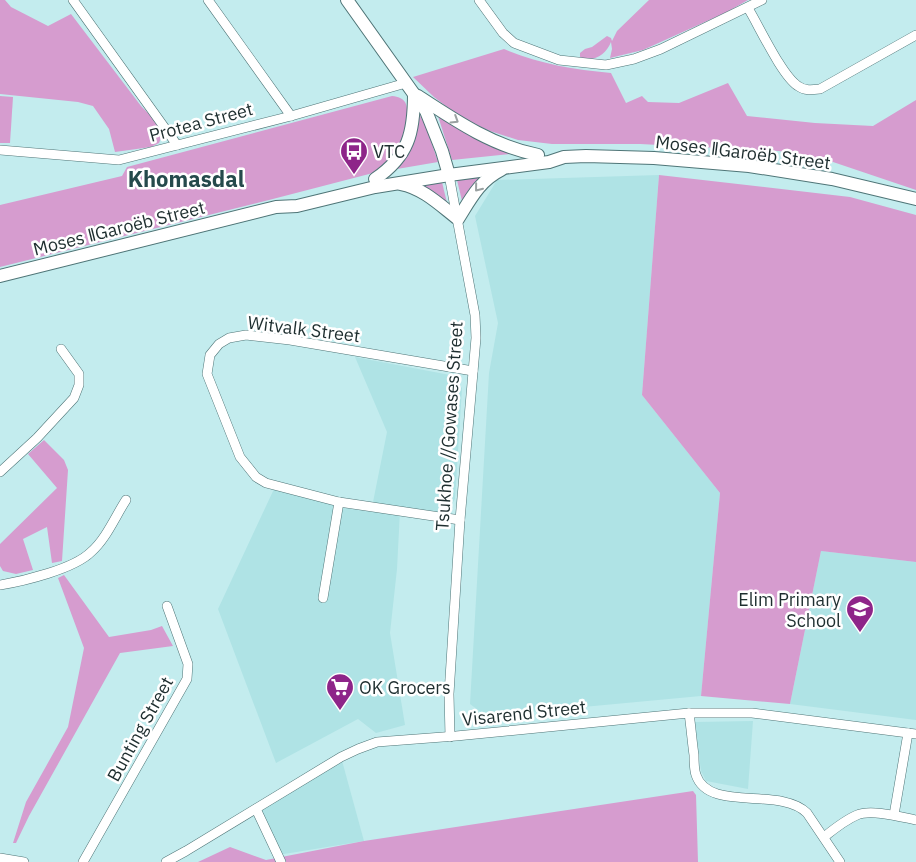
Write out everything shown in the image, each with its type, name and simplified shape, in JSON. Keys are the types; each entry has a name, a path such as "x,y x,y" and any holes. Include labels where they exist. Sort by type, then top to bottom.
{"main road":[{"name":"Tsukhoe //Gowases Street","path":"347,0 414,94 428,117 448,170"},
{"path":"414,94 456,122 483,136 522,152 538,155"},
{"path":"375,179 387,171 400,157 407,145 412,129 414,94"},
{"name":"Moses ǁGaroëb Street","path":"0,276 276,207 295,198 375,179 448,170 538,155 564,158"},
{"name":"Moses ǁGaroëb Street","path":"276,207 297,206 448,170 549,162 564,158 586,156 654,158 749,166 832,179 916,199"},
{"path":"398,183 409,185 427,195 458,220 482,183 492,174 508,166"}],"street":[{"path":"73,0 177,145"},
{"path":"208,0 291,116"},
{"path":"479,0 503,32 514,43 559,60 606,64 634,60 661,50 762,0"},
{"path":"748,8 788,78 799,87 808,90 820,89 913,37 916,48"},
{"name":"Protea Street","path":"0,150 118,160 291,116 406,83"},
{"name":"Tsukhoe //Gowases Street","path":"448,170 476,315 476,338 460,520 449,694 450,737"},
{"name":"Witvalk Street","path":"460,520 339,502 266,483 247,468 240,457 207,374 210,355 219,344 229,338 246,335 290,340 473,371"},
{"path":"0,472 37,438 74,398 79,385 78,374 61,349"},
{"path":"0,585 79,562 100,543 126,500"},
{"path":"323,598 339,502"},
{"name":"Bunting Street","path":"83,862 187,679 188,664 166,606"},
{"path":"689,713 695,773 706,789 713,793 728,796 792,803 801,806 840,862"},
{"name":"Visarend Street","path":"166,862 341,757 378,742 450,737 689,713 752,713 912,734"},
{"path":"894,815 912,734"},
{"path":"256,809 281,862"},
{"path":"824,837 858,814 894,815 916,820"},
{"path":"0,858 24,862"}],"shaded area":[{"path":"0,0 5,0 11,7 48,26 71,14 141,106 158,123 163,133 159,143 151,147 115,152 109,129 93,106 78,102 0,94"},
{"path":"649,0 748,0 727,12 643,50 610,58 611,42 606,51 598,57 585,59 580,57 580,53 585,49 592,47 607,36 612,41 617,31"},
{"path":"504,49 530,59 556,65 611,73 626,103 642,96 648,102 679,103 728,83 747,116 815,123 873,126 916,100 916,190 833,162 779,151 640,144 552,144 518,140 490,131 461,118 434,97 413,77"},
{"path":"0,96 13,97 10,143 0,143"},
{"path":"392,96 405,101 407,112 406,135 391,158 373,173 0,267 0,205 122,176 127,167"},
{"path":"417,109 427,129 438,162 397,169 411,148 417,126"},
{"path":"437,113 520,153 452,160"},
{"path":"487,172 463,205 456,176"},
{"path":"659,175 642,395 720,493 701,696 486,716 470,704 489,373 498,323 475,216 497,180"},
{"path":"659,175 850,197 916,215 916,562 821,551 790,704 701,696 720,493 642,395"},
{"path":"441,178 448,207 419,185"},
{"path":"355,357 450,375 462,388 455,499 444,518 400,511 397,569 390,633 405,725 376,733 358,719 276,763 218,609 274,489 345,508 371,512 387,432"},
{"path":"44,440 64,460 68,470 62,561 52,563 47,527 23,539 33,570 16,574 3,571 0,566 0,544 57,488 28,454"},
{"name":"Elim Primary School","path":"821,551 916,562 916,720 790,704"},
{"path":"64,575 109,637 151,630 162,626 173,646 120,653 29,816 16,843 13,843 26,802 68,727 84,648 58,578"},
{"path":"753,721 748,789 706,781 701,771 695,722"},
{"path":"341,757 364,841 278,855 256,809"},
{"path":"693,791 696,795 698,862 198,862 230,847 266,860 364,841"}],"place":[{"name":"VTC","path":"354,175"},
{"name":"Elim Primary School","path":"860,633"},
{"name":"OK Grocers","path":"340,711"}],"district":[{"name":"Khomasdal","path":"186,178"}]}
